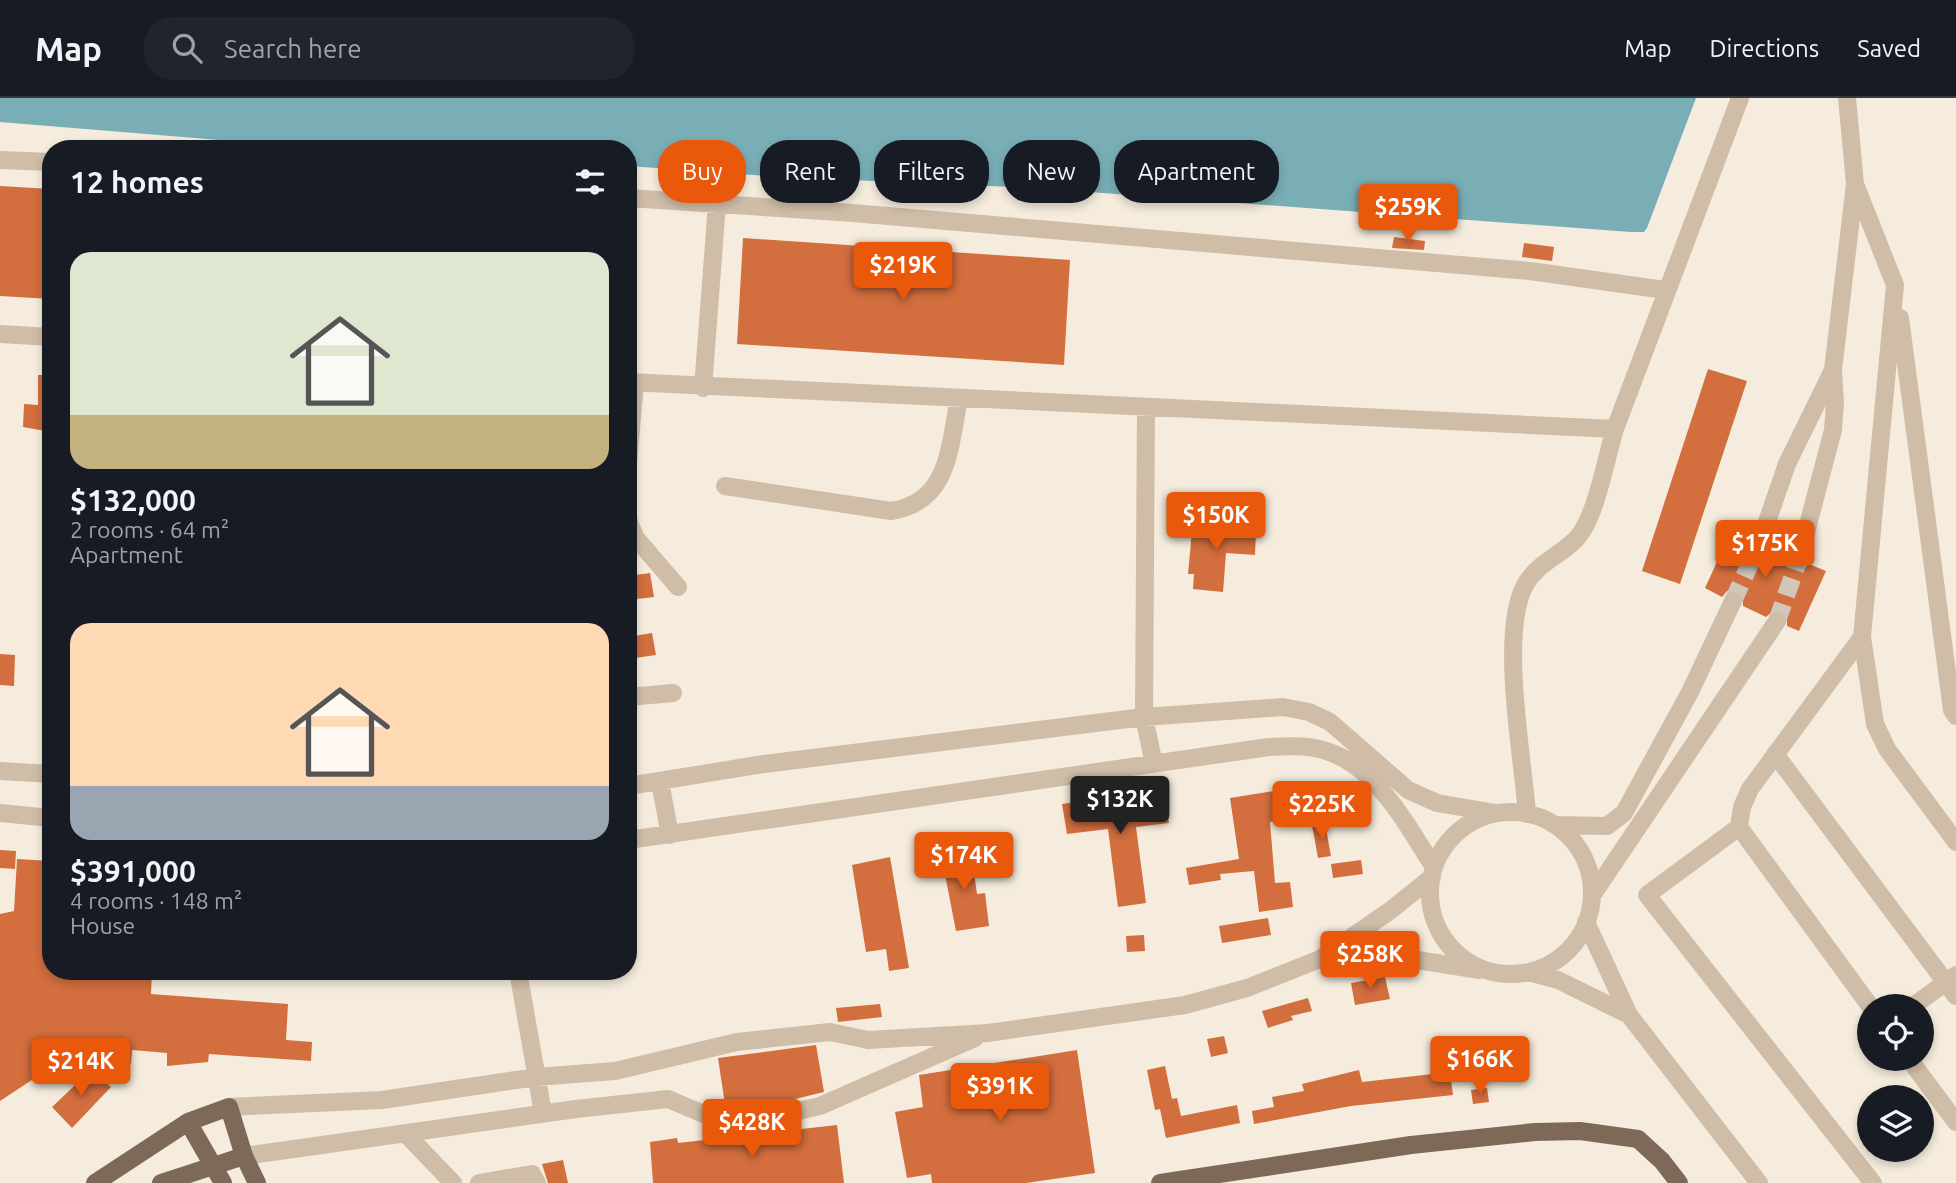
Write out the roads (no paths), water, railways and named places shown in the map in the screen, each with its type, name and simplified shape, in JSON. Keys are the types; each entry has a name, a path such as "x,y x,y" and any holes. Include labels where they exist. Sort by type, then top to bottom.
{"main road":[{"path":"95,1183 188,1122 229,1107 244,1156 257,1183"},
{"path":"188,1122 219,1175"},
{"path":"1160,1183 1412,1145 1535,1132 1580,1131 1639,1139 1662,1161 1679,1183"},
{"path":"161,1183 219,1175 244,1156"}],"lane":[{"path":"1527,814 1513,678 1516,615 1524,587 1540,564 1578,538 1587,524 1615,429 1665,290 1740,98"},
{"path":"1799,559 1833,430 1833,370 1855,184 1847,98"},
{"path":"0,160 42,162"},
{"path":"1855,184 1895,285 1952,710 1956,716"},
{"path":"637,199 1530,271 1665,290"},
{"path":"703,388 717,204"},
{"path":"1895,285 1862,636 1875,724 1887,749 1956,842"},
{"path":"0,334 42,336"},
{"path":"1760,542 1787,464 1833,370"},
{"path":"637,382 703,388 1615,429"},
{"path":"725,486 891,511 911,508 931,493 943,474 959,399"},
{"path":"1146,407 1144,717 1154,764"},
{"path":"637,539 678,587"},
{"path":"637,785 764,764 1144,717 1236,708 1283,707 1309,712 1330,722 1408,790 1437,803 1496,813 1527,814 1556,825 1607,826 1624,813 1690,692 1733,601"},
{"path":"1529,972 1551,963 1570,948 1586,922 1593,894 1777,621"},
{"path":"1861,994 1739,827 1742,807 1750,789 1862,636"},
{"path":"637,696 673,694"},
{"path":"637,839 1269,747 1308,747 1329,752 1364,770 1380,787 1433,872"},
{"path":"1775,754 1953,984 1934,994"},
{"path":"0,771 42,773"},
{"path":"660,782 670,835"},
{"path":"0,813 42,816"},
{"path":"1495,972 1472,963 1444,937 1431,902 1433,872 1444,848 1458,831 1476,819 1496,813"},
{"path":"1556,825 1573,841 1586,860 1593,894"},
{"path":"1739,827 1647,895 1873,1183"},
{"path":"229,1107 382,1100 536,1077 615,1071 737,1042 830,1032 869,1040 988,1033 1185,1005 1247,988 1320,959 1391,911 1433,872"},
{"path":"1586,922 1629,1015 1759,1183"},
{"path":"1320,959 1410,960 1495,972 1529,972 1558,981 1629,1015"},
{"path":"520,980 543,1113"},
{"path":"244,1156 543,1113 668,1099 732,1126 820,1106 988,1033"},
{"path":"1918,1071 1956,1122"},
{"path":"405,1133 453,1183"},
{"path":"479,1183 523,1173 532,1174 537,1183"}],"water":[{"path":"0,98 1696,98 1644,232 1238,203 1279,203 1279,140 1114,140 1114,194 1100,193 1100,140 1003,140 1003,187 989,186 989,140 874,140 874,181 860,180 860,140 760,140 760,175 746,174 746,140 658,140 658,168 637,167 637,140 219,140 0,122"}],"tunnel":[{"path":"1733,601 1760,542"},
{"path":"1777,621 1799,559"}]}
